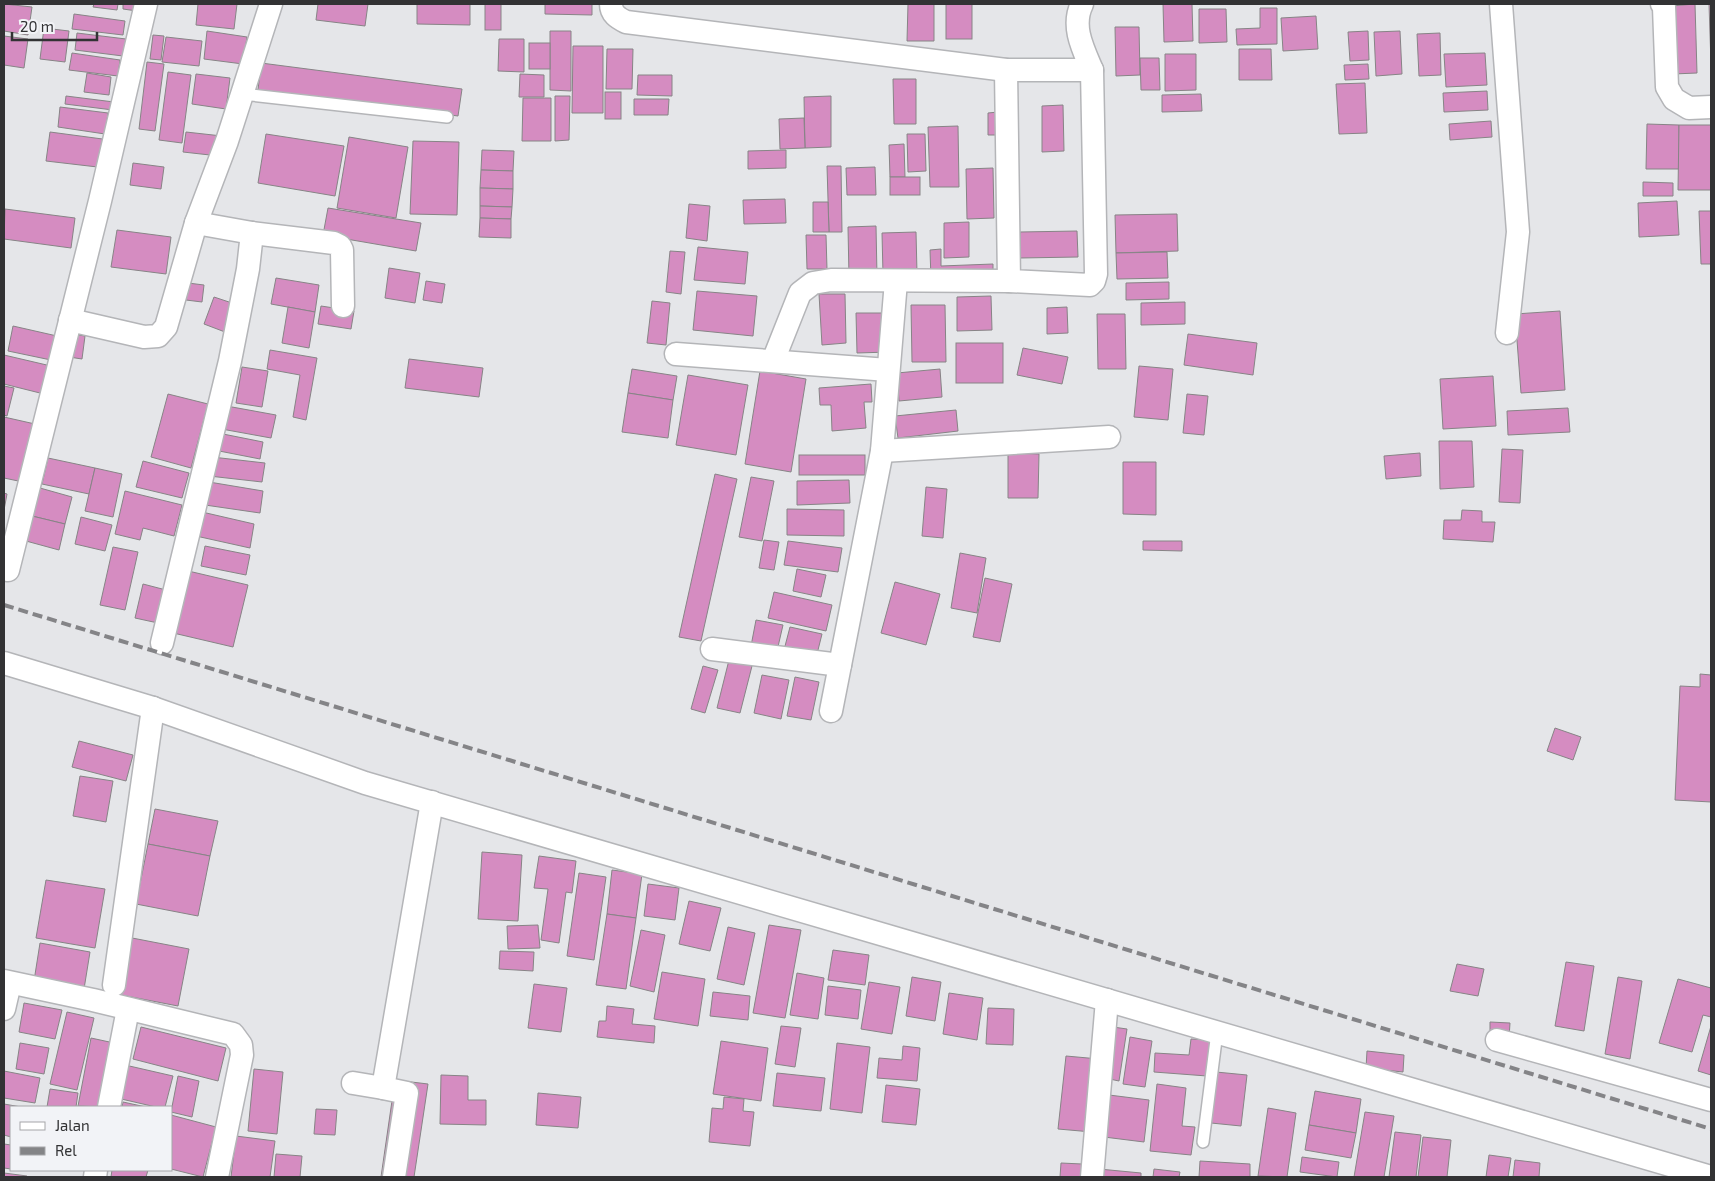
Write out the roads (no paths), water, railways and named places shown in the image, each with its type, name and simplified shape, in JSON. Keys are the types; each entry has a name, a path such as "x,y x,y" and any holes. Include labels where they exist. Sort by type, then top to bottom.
{"street":[{"path":"8,570 100,201 146,4"},
{"path":"70,320 144,337 158,336 166,327 196,223 227,141 271,4"},
{"path":"611,4 616,16 626,22 1006,70 1092,70"},
{"path":"773,362 800,293 813,283 831,280 896,280 1009,281 1090,285 1094,281 1096,274 1092,70 1079,39 1077,23 1082,4"},
{"path":"1501,4 1518,232 1507,332"},
{"path":"1662,4 1664,7 1667,87 1674,99 1689,108 1711,107"},
{"path":"1006,70 1009,281"},
{"path":"196,223 252,233 334,243 340,246 342,250 343,306"},
{"path":"162,643 230,361 248,269 252,233"},
{"path":"831,711 882,451 896,280"},
{"path":"676,354 888,370"},
{"path":"882,451 1109,437"},
{"path":"712,649 840,665"},
{"path":"4,663 153,708 365,782 1711,1177"},
{"path":"114,986 153,708"},
{"path":"383,1088 432,802"},
{"path":"4,1009 7,982 92,1000 233,1034 241,1045 242,1055 217,1177"},
{"path":"1092,1177 1107,1000"},
{"path":"109,1106 128,1010"},
{"path":"1497,1040 1711,1100"},
{"path":"353,1083 406,1093 394,1177"}],"lane":[{"path":"242,94 446,117"},
{"path":"1203,1142 1217,1032"}],"railway":[{"path":"4,605 1711,1129"}]}
